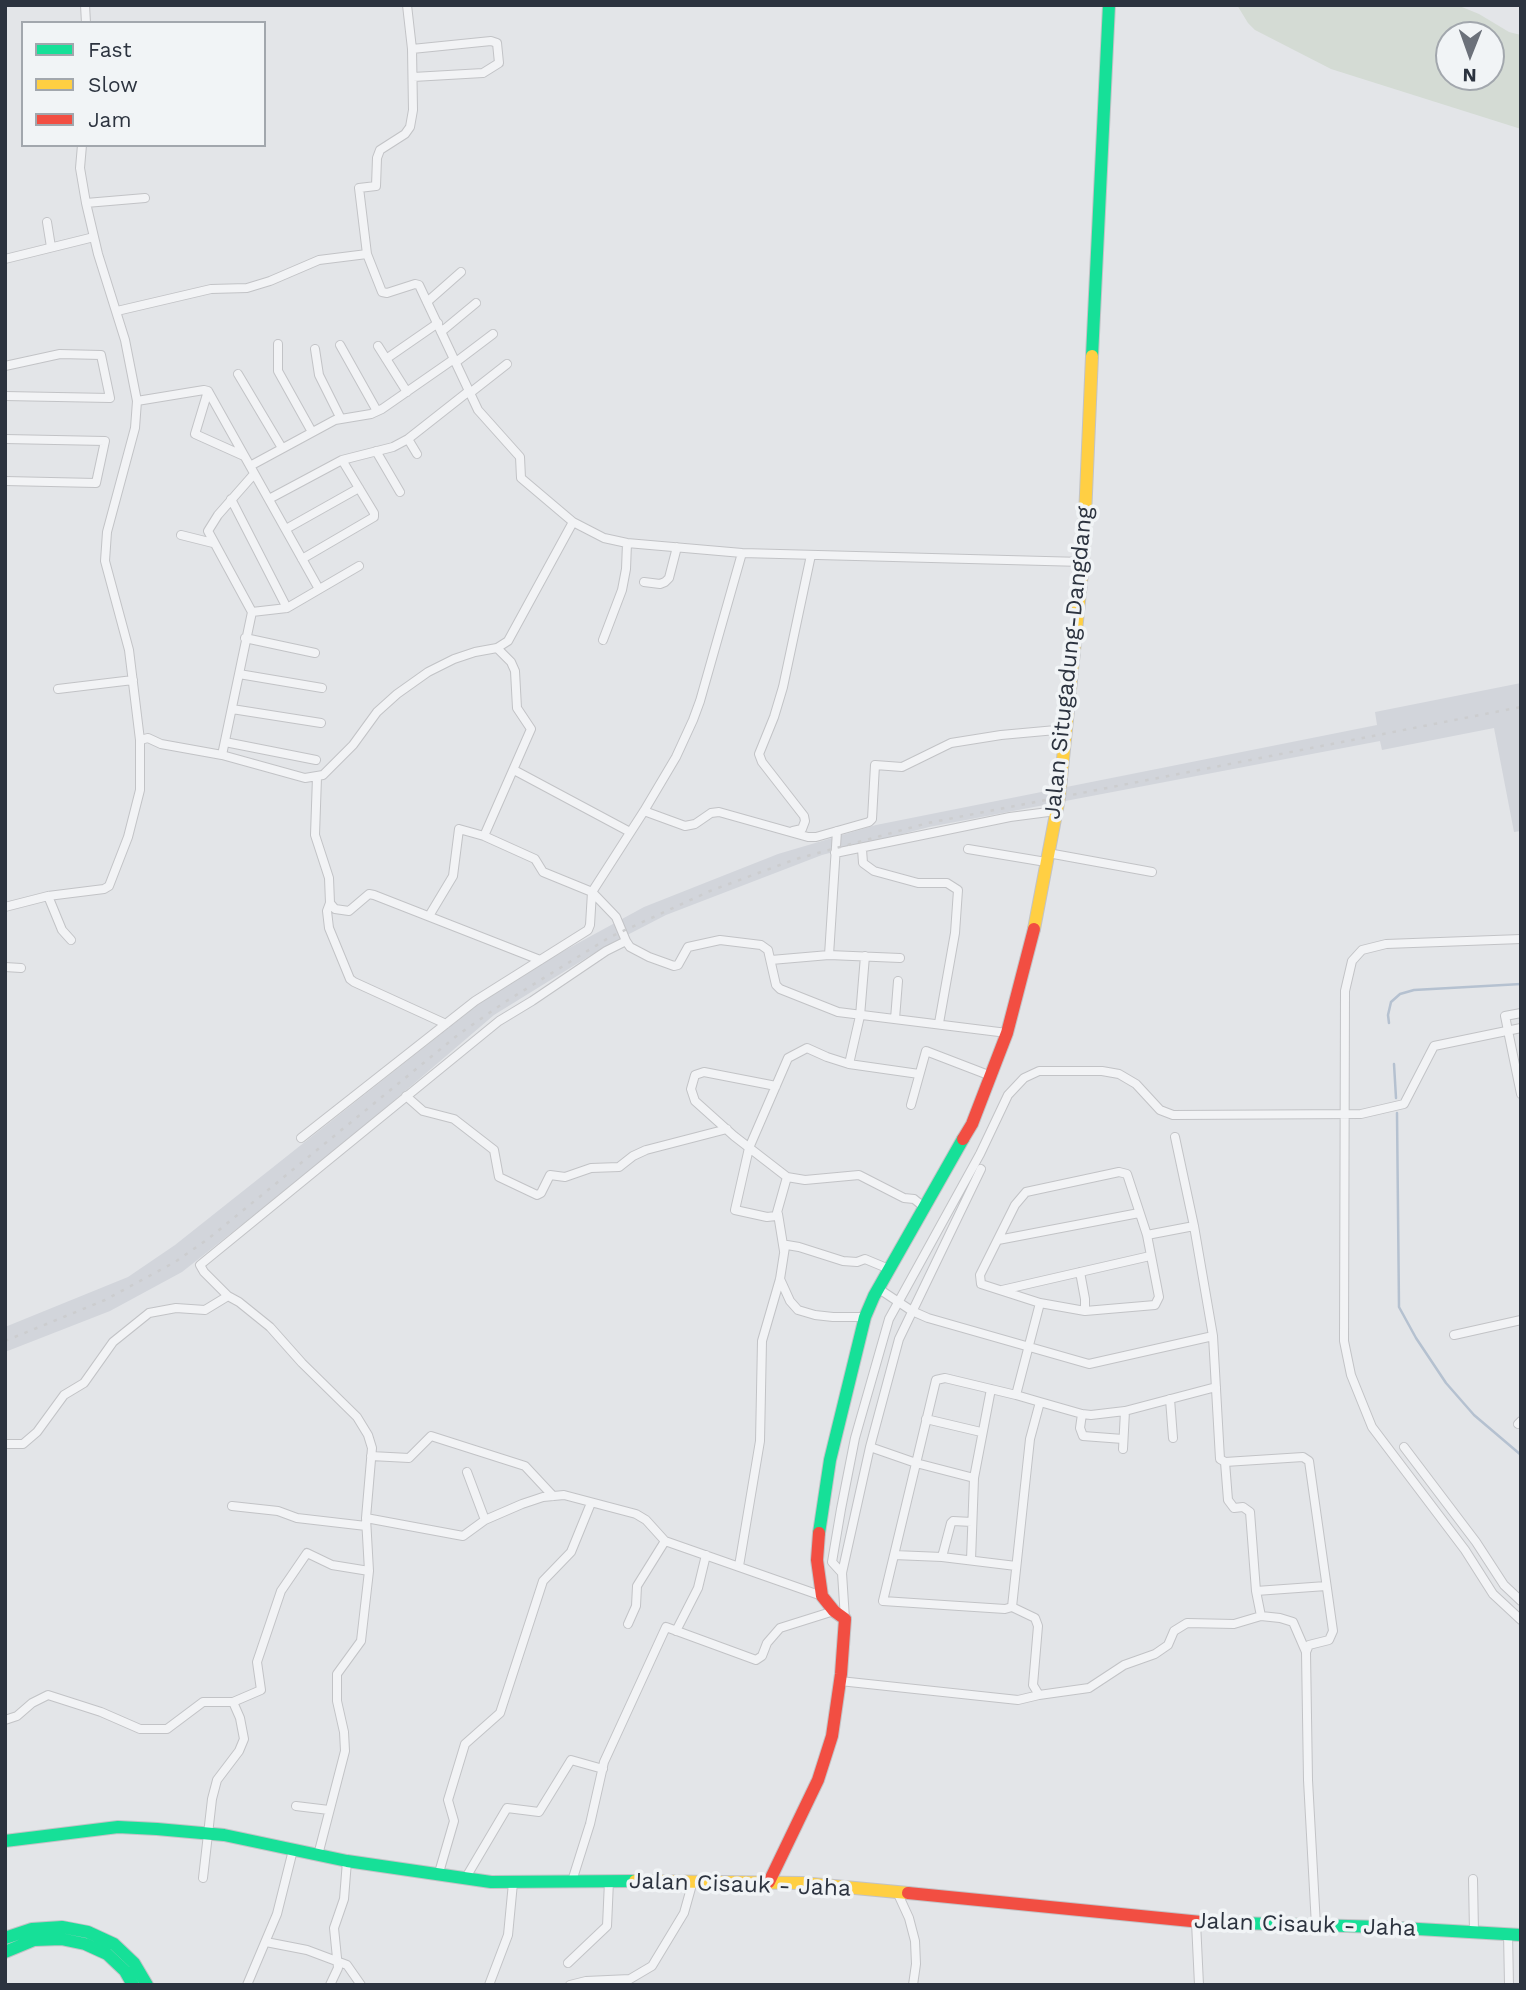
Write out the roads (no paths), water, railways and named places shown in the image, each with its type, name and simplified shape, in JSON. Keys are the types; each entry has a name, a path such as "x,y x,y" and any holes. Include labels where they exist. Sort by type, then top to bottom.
{"main road":[{"name":"Jalan Situgadung-Dangdang","path":"822,1596 817,1560 821,1514 830,1461 865,1317 889,1269 972,1124 992,1076 1007,1033 1035,927 1056,811 1068,729 1083,562 1109,5"},
{"path":"769,1882 788,1848 827,1755 840,1681 839,1615 822,1596"},
{"name":"Jalan Cisauk - Jaha","path":"5,1842 118,1827 209,1834 438,1876 513,1883 769,1882 841,1886 898,1894 1196,1922 1514,1934"},
{"path":"5,1937 32,1929 62,1927 88,1932 114,1944 134,1963 147,1985"},
{"path":"5,1952 34,1940 61,1939 85,1944 107,1954 125,1971 133,1985"}],"street":[{"path":"407,5 412,49 413,110 410,127 405,134 380,150 376,186 359,188 368,254 383,292 417,284 421,287 478,410 520,457 521,478 573,522 604,538 627,543 742,553 1083,562"},
{"path":"412,49 491,41 497,43 499,63 483,73 413,77"},
{"path":"5,907 48,896 104,889 112,880 128,837 141,780 140,740 127,639 107,574 105,552 107,532 135,428 136,401 117,311 86,203 80,168 82,147"},
{"path":"86,203 145,198"},
{"path":"47,222 51,247"},
{"path":"5,259 94,237"},
{"path":"117,311 211,289 247,288 319,260 368,254"},
{"path":"427,302 461,272"},
{"path":"441,332 476,303"},
{"path":"386,359 438,323"},
{"path":"222,755 251,612 208,528 252,470 282,448 341,419 377,411 493,334"},
{"path":"278,344 278,372 312,432"},
{"path":"340,345 377,411"},
{"path":"378,346 407,392"},
{"path":"316,349 319,375 341,419"},
{"path":"5,366 60,354 101,355 110,398 5,396"},
{"path":"269,499 342,460 393,447 408,439 507,363"},
{"path":"238,374 282,448"},
{"path":"136,401 208,391"},
{"path":"208,391 319,589"},
{"path":"208,391 195,434 245,456"},
{"path":"5,439 105,441 96,483 5,481"},
{"path":"408,439 418,454"},
{"path":"376,451 400,492"},
{"path":"302,559 374,517 342,460"},
{"path":"286,529 359,488"},
{"path":"231,499 287,608"},
{"path":"140,740 148,738 161,744 222,755 305,778 317,777 353,745 377,712 428,671 465,654 497,648 508,641 573,522"},
{"path":"181,535 214,543"},
{"path":"603,640 622,590 627,543"},
{"path":"645,582 660,584 669,578 677,547"},
{"path":"300,1138 475,1001 588,930 592,892 644,811 680,748 700,701 742,553"},
{"path":"790,831 803,829 804,816 762,762 759,754 783,687 811,555"},
{"path":"251,612 287,608 359,566"},
{"path":"245,638 314,653"},
{"path":"484,836 531,729 517,708 515,671 511,662 497,648"},
{"path":"239,674 322,688"},
{"path":"58,689 133,680"},
{"path":"232,709 321,723"},
{"path":"644,811 680,826 695,824 716,812 812,837 872,819 875,765 902,767 951,743 1068,729"},
{"path":"225,742 316,760"},
{"path":"514,770 630,832"},
{"path":"317,777 315,835 328,870 329,928 354,982 446,1024"},
{"path":"835,853 1010,817 1056,811"},
{"path":"429,916 453,876 459,830 484,836 535,859 543,872 592,892 616,917 630,947 649,957 674,966 678,965 688,947 720,940 761,944 768,950 776,985 780,989 838,1012 1007,1033"},
{"path":"829,955 837,831"},
{"path":"862,849 863,863 874,871 919,883 951,884 958,890 956,933 939,1023"},
{"path":"968,849 1152,872"},
{"path":"330,902 335,909 349,911 369,894 374,895 540,960"},
{"path":"48,896 62,930 71,940"},
{"path":"1521,939 1386,944 1362,950 1352,961 1345,991 1344,1341 1351,1375 1372,1427 1465,1550 1493,1594 1521,1620"},
{"path":"318,1854 346,1742 337,1701 337,1674 361,1641 369,1571 366,1522 371,1456 368,1435 357,1417 270,1327 228,1296 200,1265 499,1021 606,951 626,941"},
{"path":"771,960 829,955 900,958"},
{"path":"849,1063 860,1016 865,956"},
{"path":"5,967 22,968"},
{"path":"895,1019 898,981"},
{"path":"1521,1013 1504,1016 1521,1094"},
{"path":"832,1562 855,1438 885,1332 897,1301 980,1154 1008,1095 1024,1078 1039,1072 1102,1071 1119,1074 1136,1084 1160,1110 1173,1115 1361,1114 1404,1104 1434,1045 1521,1028"},
{"path":"778,1214 767,1217 736,1210 749,1148 788,1058 807,1048 849,1063 919,1074"},
{"path":"911,1105 926,1051 992,1076"},
{"path":"776,1086 704,1072 695,1075 691,1089 695,1101 787,1177 805,1180 859,1175 904,1198 914,1199 924,1207"},
{"path":"406,1096 423,1111 454,1119 495,1150 499,1177 537,1195 541,1193 550,1175 565,1177 591,1168 620,1167 646,1150 727,1129"},
{"path":"1175,1137 1213,1336 1220,1459 1225,1462 1307,1458 1309,1461 1333,1636 1329,1640 1309,1645 1306,1652"},
{"path":"572,1881 590,1824 603,1769 632,1698 666,1627 756,1660 762,1656 780,1628 839,1615 844,1563 870,1447 899,1339 981,1169"},
{"path":"1119,1172 1127,1174 1147,1235 1159,1297 1156,1305 1085,1311 1040,1303 984,1286 980,1279 1015,1205 1026,1192 1119,1172"},
{"path":"784,1251 778,1214 787,1177"},
{"path":"998,1240 1139,1213"},
{"path":"1147,1235 1194,1226"},
{"path":"739,1566 760,1441 762,1341 780,1279 786,1245 843,1261 857,1262 865,1259 889,1269"},
{"path":"1002,1290 1150,1256"},
{"path":"1080,1272 1085,1311"},
{"path":"780,1279 790,1301 798,1310 833,1317 865,1317"},
{"path":"879,1289 912,1311 928,1318 1089,1364 1213,1336"},
{"path":"5,1444 23,1444 37,1432 64,1395 84,1383 113,1342 149,1313 176,1308 205,1310 228,1296"},
{"path":"1016,1395 1040,1303"},
{"path":"1454,1335 1521,1320"},
{"path":"1039,1695 1033,1685 1038,1626 1035,1618 1012,1607 1009,1609 883,1601 936,1380 946,1378 1091,1415 1125,1411 1216,1387"},
{"path":"971,1560 974,1478 990,1389"},
{"path":"1170,1399 1173,1438"},
{"path":"1012,1607 1030,1439 1040,1402"},
{"path":"1123,1449 1125,1411"},
{"path":"1082,1414 1080,1427 1083,1436 1124,1439"},
{"path":"926,1419 981,1432"},
{"path":"371,1456 409,1458 431,1436 525,1466 553,1496"},
{"path":"870,1447 916,1463 974,1478"},
{"path":"1404,1447 1476,1542 1504,1585 1521,1601"},
{"path":"1225,1462 1228,1500 1234,1508 1243,1507 1251,1512 1256,1591 1261,1616"},
{"path":"467,1472 485,1520"},
{"path":"232,1506 278,1511 297,1518 366,1522 463,1536 485,1520 523,1504 564,1495 636,1514 646,1520 665,1541 822,1596"},
{"path":"438,1876 454,1821 448,1800 465,1744 500,1713 543,1581 571,1552 591,1503"},
{"path":"942,1557 951,1523 972,1522"},
{"path":"628,1624 636,1606 637,1586 665,1541"},
{"path":"1465,1550 1476,1542"},
{"path":"5,1720 17,1716 32,1703 48,1695 101,1712 140,1729 167,1729 203,1702 233,1702 261,1690 257,1662 281,1591 306,1553 332,1565 369,1571"},
{"path":"676,1631 698,1588 706,1555"},
{"path":"894,1555 942,1557 1016,1566"},
{"path":"817,1560 844,1563"},
{"path":"832,1562 842,1573"},
{"path":"1256,1591 1326,1586"},
{"path":"840,1681 1018,1700 1088,1688 1124,1665 1156,1654 1168,1645 1174,1631 1186,1623 1234,1624 1261,1616 1293,1622 1306,1652 1308,1780 1315,1926"},
{"path":"203,1878 217,1780 239,1751 244,1739 240,1718 233,1702"},
{"path":"465,1879 508,1808 539,1812 571,1760 603,1769"},
{"path":"296,1806 329,1810"},
{"path":"247,1985 266,1942 287,1881 293,1850"},
{"path":"330,1985 338,1961 334,1928 344,1899 347,1861"},
{"path":"1473,1879 1474,1932"},
{"path":"568,1963 607,1926 609,1881"},
{"path":"570,1985 586,1981 630,1979 652,1966 684,1913 693,1881"},
{"path":"489,1985 508,1935 513,1883"},
{"path":"898,1894 909,1918 915,1941 913,1985"},
{"path":"1196,1922 1199,1985"},
{"path":"1509,1985 1514,1934"},
{"path":"266,1942 307,1950 348,1965 361,1985"}],"waterway":[{"path":"1389,1023 1391,1002 1400,994 1414,990 1521,984"},
{"path":"1394,1064 1396,1098"},
{"path":"1397,1113 1399,1307 1446,1383 1474,1415 1521,1455"}],"railway":[{"path":"5,1341 105,1300 175,1262 208,1239 459,1034 505,1002 610,937 710,891 796,859 928,823 1521,707"}]}
